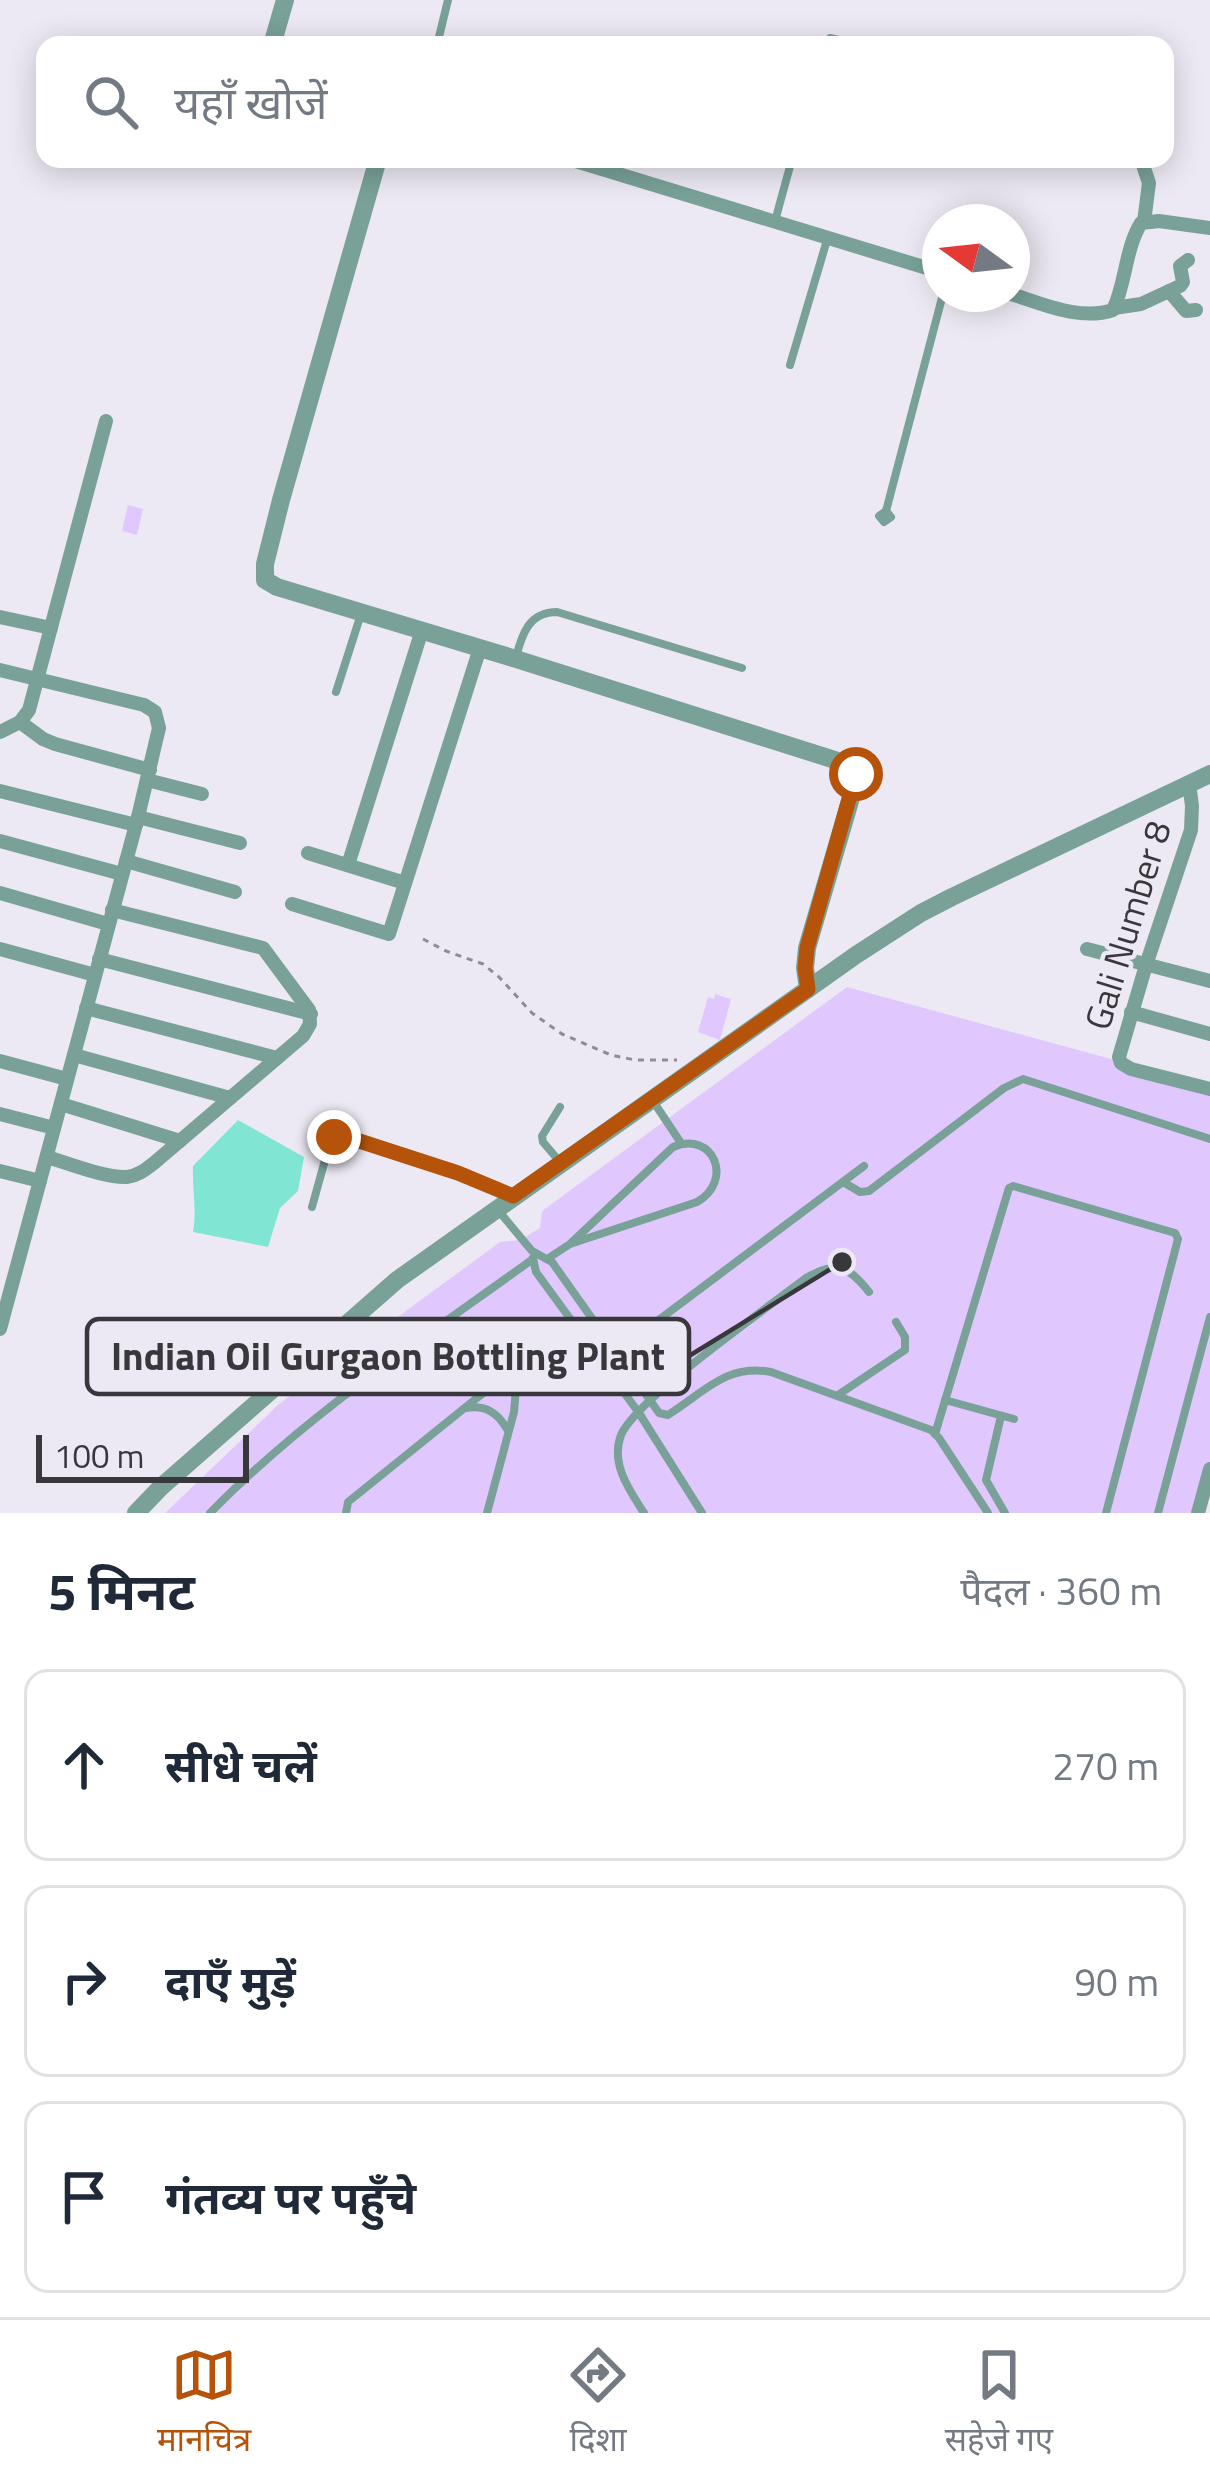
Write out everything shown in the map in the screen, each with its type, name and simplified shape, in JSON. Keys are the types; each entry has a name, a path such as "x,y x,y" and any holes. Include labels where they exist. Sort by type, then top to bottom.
{"street":[{"path":"275,36 285,0"},
{"path":"376,168 263,574 268,585 516,659 855,770 807,948 808,989"},
{"path":"599,168 922,266"},
{"path":"1114,308 1135,232 1144,222 1149,183 1144,168"},
{"path":"1144,222 1210,228"},
{"path":"1030,300 1095,316 1169,291 1183,282 1180,266 1188,260"},
{"path":"1169,291 1186,311 1196,310"},
{"path":"0,732 20,722 29,710 106,421"},
{"path":"0,617 51,628"},
{"path":"348,865 422,630"},
{"path":"292,904 389,934 480,648"},
{"path":"0,670 144,705 155,712 160,728 0,1329"},
{"path":"20,722 55,744 202,794"},
{"path":"136,1513 360,1310 808,989 921,913 1210,773"},
{"name":"Gali Number 8","path":"1189,783 1191,830 1119,1049 1121,1063 1131,1069 1210,1089"},
{"path":"0,790 240,843"},
{"path":"0,841 235,892"},
{"path":"308,853 405,883"},
{"path":"0,893 263,948 310,1014 303,1036 133,1176 46,1157"},
{"path":"0,949 95,975"},
{"path":"1087,949 1210,981"},
{"path":"99,959 310,1014"},
{"path":"86,1007 277,1058"},
{"path":"1131,1012 1210,1034"},
{"path":"74,1055 230,1098"},
{"path":"0,1061 68,1079"},
{"path":"61,1104 180,1141"},
{"path":"0,1114 54,1128"},
{"path":"0,1171 40,1181"},
{"path":"1198,1513 1210,1469"}],"lane":[{"path":"438,36 448,0"},
{"path":"775,220 789,168"},
{"path":"790,365 828,237"},
{"path":"886,511 938,312"},
{"path":"336,692 362,612"},
{"path":"516,659 527,626 545,612 556,612 742,668"},
{"path":"843,1182 860,1192 869,1191 1004,1088 1023,1079 1210,1139"},
{"path":"652,1100 682,1143"},
{"path":"560,1107 542,1138 561,1163"},
{"path":"312,1207 330,1142 341,1136 458,1173 505,1202 536,1272 639,1413 702,1513"},
{"path":"547,1259 673,1147 695,1144 714,1157 714,1184 697,1202 569,1244"},
{"path":"616,1352 864,1166"},
{"path":"935,1434 1009,1188 1175,1233 1178,1239 1106,1513"},
{"path":"532,1255 552,1262 659,1413 668,1414 732,1372 771,1372 935,1434 988,1513"},
{"path":"210,1513 316,1417 532,1255"},
{"path":"644,1513 623,1477 619,1451 623,1431 650,1400 819,1271 846,1269 869,1292"},
{"path":"1158,1513 1210,1317"},
{"path":"837,1396 905,1350 905,1336 896,1322"},
{"path":"346,1513 348,1502 574,1324"},
{"path":"488,1513 516,1400 518,1365"},
{"path":"945,1400 1014,1419"},
{"path":"464,1408 487,1408 508,1432"},
{"path":"1001,1416 986,1480 1003,1512"}],"path":[{"path":"423,939 483,964 532,1013 562,1034 610,1055 635,1060 669,1058 693,1070"}],"shaded area":[{"path":"238,1120 304,1157 298,1191 280,1208 268,1247 193,1232 193,1166"}],"building":[{"path":"128,505 143,509 137,535 122,531"},
{"path":"847,987 1210,1086 1210,1463 1196,1513 165,1513 279,1404 500,1242 520,1240 540,1228 542,1211"},
{"path":"715,994 731,999 720,1040 698,1032 708,997 714,999"}],"place":[{"name":"Indian Oil Gurgaon Bottling Plant","path":"842,1262"}],"route":[{"path":"334,1137 458,1173 513,1196 594,1141 808,989 807,948 856,774"}]}
